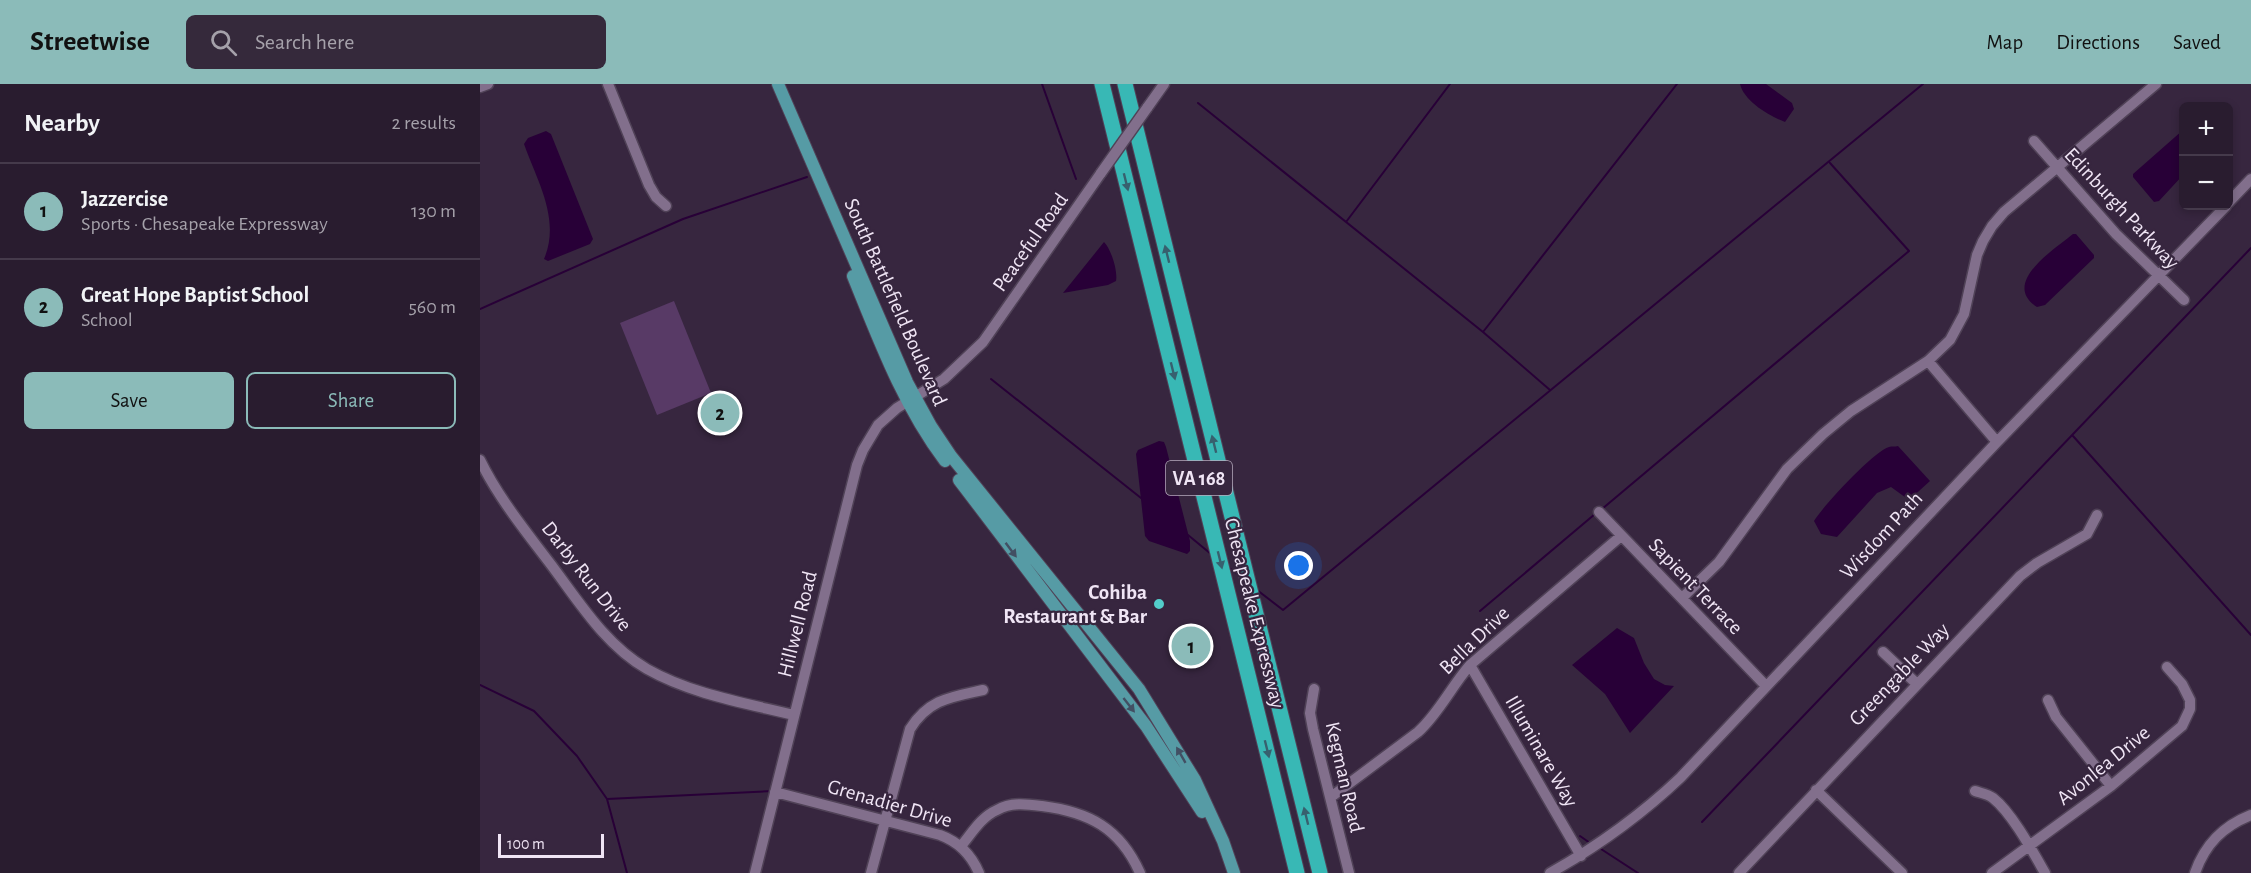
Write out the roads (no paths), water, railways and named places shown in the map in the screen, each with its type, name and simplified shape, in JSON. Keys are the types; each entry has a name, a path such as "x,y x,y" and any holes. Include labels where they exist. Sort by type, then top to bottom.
{"highway":[{"name":"Chesapeake Expressway","path":"1102,84 1297,873"},
{"name":"Chesapeake Expressway","path":"1125,84 1320,873"}],"main road":[{"name":"South Battlefield Boulevard","path":"778,84 812,165 813,176 874,330 944,460 1146,726 1196,802 1233,869"},
{"name":"South Battlefield Boulevard","path":"911,400 951,456 1121,666 1158,717 1195,780 1233,869"}],"street":[{"path":"480,87 489,84"},
{"path":"608,84 649,185 656,197 666,206"},
{"name":"Peaceful Road","path":"911,400 944,379 983,342 1164,84"},
{"path":"1682,598 1719,562 1787,469 1823,434 1851,411 1928,361 1950,340 1969,300 1977,255 1992,226 2004,212 2156,84"},
{"name":"Edinburgh Parkway","path":"2034,141 2116,234 2184,300"},
{"name":"Wisdom Path","path":"2233,198 2251,179"},
{"name":"Wisdom Path","path":"1550,873 1581,856 1633,820 1657,800 2221,210"},
{"path":"1928,361 1997,442"},
{"name":"Hillwell Road","path":"755,873 857,465 878,425 897,408 911,400"},
{"name":"Darby Run Drive","path":"480,460 508,508 598,628 625,654 645,668 676,683 794,715"},
{"name":"Sapient Terrace","path":"1599,512 1766,686"},
{"name":"Greengable Way","path":"1739,873 2020,576 2037,562 2087,534 2097,515"},
{"name":"Bella Drive","path":"1330,797 1429,721 1456,681 1470,665 1621,536"},
{"path":"1883,652 1917,684"},
{"name":"Illuminare Way","path":"1470,665 1581,856"},
{"name":"Avonlea Drive","path":"1992,873 2111,786 2182,726 2190,710 2187,691 2167,667"},
{"name":"Kegman Road","path":"1314,689 1310,713 1348,873"},
{"path":"871,873 908,736 916,720 924,710 938,702 983,690"},
{"path":"2048,700 2056,717 2111,786"},
{"path":"1816,790 1902,873"},
{"path":"1975,791 1990,796 2000,805 2030,847 2045,873"},
{"name":"Grenadier Drive","path":"775,792 940,835 961,846 970,856 979,873"},
{"path":"961,846 986,817 1004,807 1023,804 1063,809 1088,817 1112,832 1126,848 1140,873"},
{"path":"2195,873 2211,841 2223,830 2251,814"}],"waterway":[{"path":"1042,84 1076,179"},
{"path":"1346,222 1450,84"},
{"path":"1483,332 1677,84"},
{"path":"1257,590 1283,610 1923,84"},
{"path":"1198,103 1483,332 1550,390"},
{"path":"1602,509 1909,251 1830,163"},
{"path":"480,309 683,219 807,177"},
{"path":"1702,822 2251,248"},
{"path":"991,379 1141,498"},
{"path":"2073,436 2251,635"},
{"path":"1480,611 1595,514"},
{"path":"1188,535 1211,554"},
{"path":"1228,567 1240,576"},
{"path":"480,685 534,711 577,756 607,799 627,873"},
{"path":"607,799 772,791"},
{"path":"1580,836 1590,843"},
{"path":"1601,849 1638,873"}],"place":[{"name":"Great Hope Baptist School","path":"720,413"},
{"name":"Cohiba Restaurant & Bar","path":"1159,604"},
{"name":"Jazzercise","path":"1191,646"}]}
